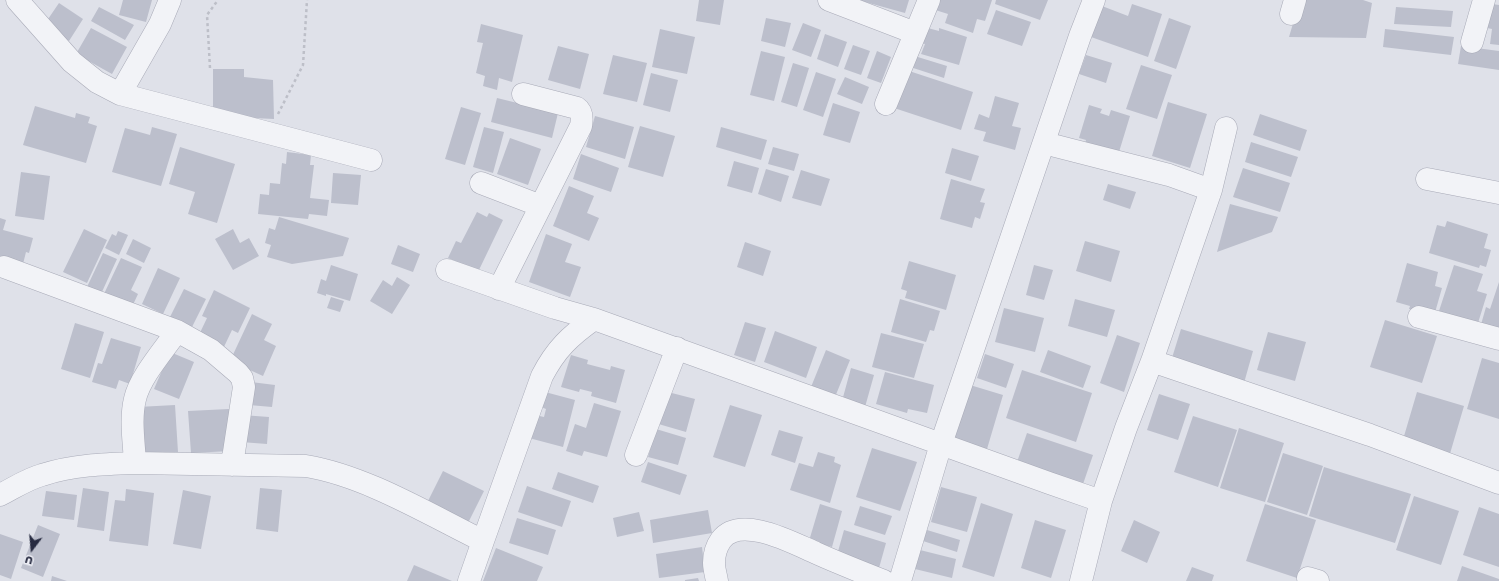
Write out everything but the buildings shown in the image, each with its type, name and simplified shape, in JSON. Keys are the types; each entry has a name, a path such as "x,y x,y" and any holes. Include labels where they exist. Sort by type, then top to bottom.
{"street":[{"path":"17,0 72,62 97,82 120,94 371,160"},
{"path":"120,94 160,24 170,0"},
{"path":"829,0 915,33"},
{"path":"886,104 929,0"},
{"path":"900,581 941,444 1080,36 1094,0"},
{"path":"1472,42 1484,0"},
{"path":"499,289 581,126 582,119 578,108 523,94"},
{"path":"1081,581 1101,501 1126,428 1152,361 1211,190 1226,128"},
{"path":"1044,143 1169,175 1211,190"},
{"path":"1427,179 1499,193"},
{"path":"481,184 541,206"},
{"path":"4,267 177,331 210,350 242,378 244,387 232,465"},
{"path":"447,270 555,308 594,319 677,348 1101,501"},
{"path":"1419,317 1499,340"},
{"path":"470,581 542,376 551,359 565,342 577,330 594,319"},
{"path":"135,463 132,423 135,398 139,386 177,331"},
{"path":"636,455 677,348"},
{"path":"1152,361 1370,435 1499,484"},
{"path":"0,496 22,483 42,475 61,470 97,465 135,463 306,466 322,469 382,491 483,541"},
{"path":"717,581 714,563 716,548 719,542 724,535 731,531 747,529 770,535 884,581"}],"path":[{"path":"210,68 207,15 218,0"},
{"path":"268,134 302,65 306,0"}]}
